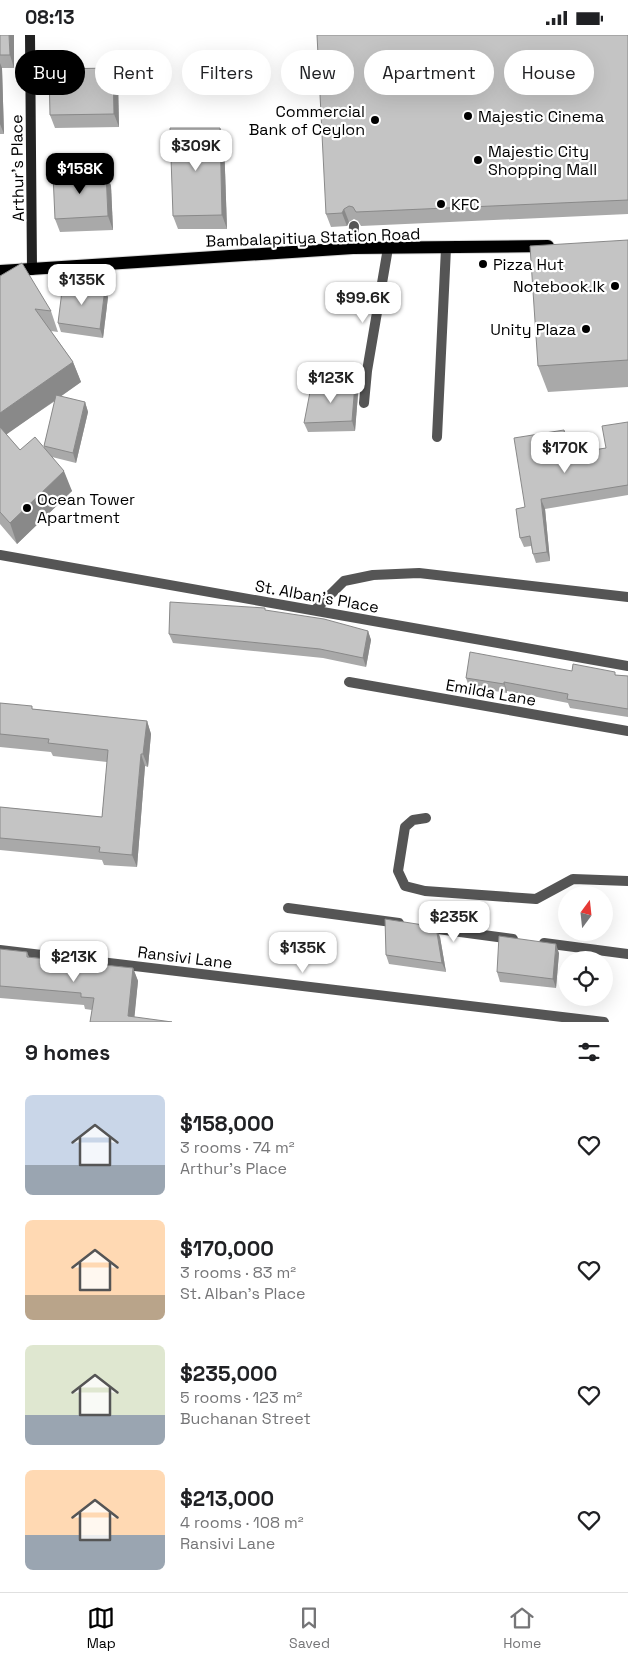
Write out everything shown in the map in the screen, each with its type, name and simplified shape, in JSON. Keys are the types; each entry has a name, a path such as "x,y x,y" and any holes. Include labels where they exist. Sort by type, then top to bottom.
{"main road":[{"name":"Bambalapitiya Station Road","path":"0,271 353,248 561,246"}],"street":[{"name":"Arthur's Place","path":"30,35 32,270"},
{"path":"353,248 354,226"},
{"path":"364,403 367,371 388,248"},
{"path":"437,437 446,248"},
{"name":"St. Alban's Place","path":"0,555 628,666"},
{"path":"315,611 344,581 373,575 419,573 628,597"},
{"name":"Emilda Lane","path":"348,682 628,731"},
{"path":"426,818 413,820 405,827 398,871 405,886 425,891 536,899 573,879 628,881"},
{"path":"288,908 628,954"},
{"name":"Ransivi Lane","path":"0,950 604,1022"}],"building":[{"path":"0,35 9,35 10,55 0,55"},
{"name":"Majestic City Shopping Mall","path":"317,35 628,35 628,200 356,212 353,207 349,206 342,213 326,214 320,95 354,95 354,50 318,50"},
{"path":"85,68 95,68 95,95 114,95 114,114 50,115 50,95 85,95"},
{"path":"170,128 220,128 222,215 173,216"},
{"path":"106,172 108,216 55,219 53,174"},
{"name":"Unity Plaza","path":"628,240 628,360 538,366 530,246"},
{"path":"22,263 51,311 35,309 73,362 0,413 0,276"},
{"path":"63,283 105,288 100,329 58,323"},
{"path":"355,384 352,421 304,423 311,387"},
{"path":"56,395 85,402 73,453 44,446"},
{"path":"628,422 628,485 541,499 547,552 533,554 530,536 520,538 516,509 525,507 514,438 564,430 568,454 606,448 602,426"},
{"name":"Ocean Tower Apartment","path":"0,427 20,450 35,437 64,471 10,523 0,512"},
{"path":"170,602 265,608 265,610 324,619 368,631 363,658 320,649 169,634"},
{"path":"470,652 572,671 573,664 615,672 615,675 628,676 628,709 567,699 568,694 504,682 504,684 466,678"},
{"path":"0,703 32,706 32,709 147,721 143,754 141,754 132,855 99,852 100,847 0,838 0,807 102,817 108,750 48,743 49,739 0,734"},
{"path":"385,919 436,927 442,963 386,955"},
{"path":"499,936 556,944 553,979 497,972"},
{"path":"0,949 27,952 27,957 133,968 128,1016 172,1022 90,1022 94,998 81,997 81,993 0,986"}],"place":[{"name":"Majestic Cinema","path":"468,116"},
{"name":"Commercial Bank of Ceylon","path":"375,120"},
{"name":"Majestic City Shopping Mall","path":"478,160"},
{"name":"KFC","path":"441,204"},
{"name":"Pizza Hut","path":"483,264"},
{"name":"Notebook.lk","path":"615,286"},
{"name":"Unity Plaza","path":"586,329"},
{"name":"Ocean Tower Apartment","path":"27,508"}]}
